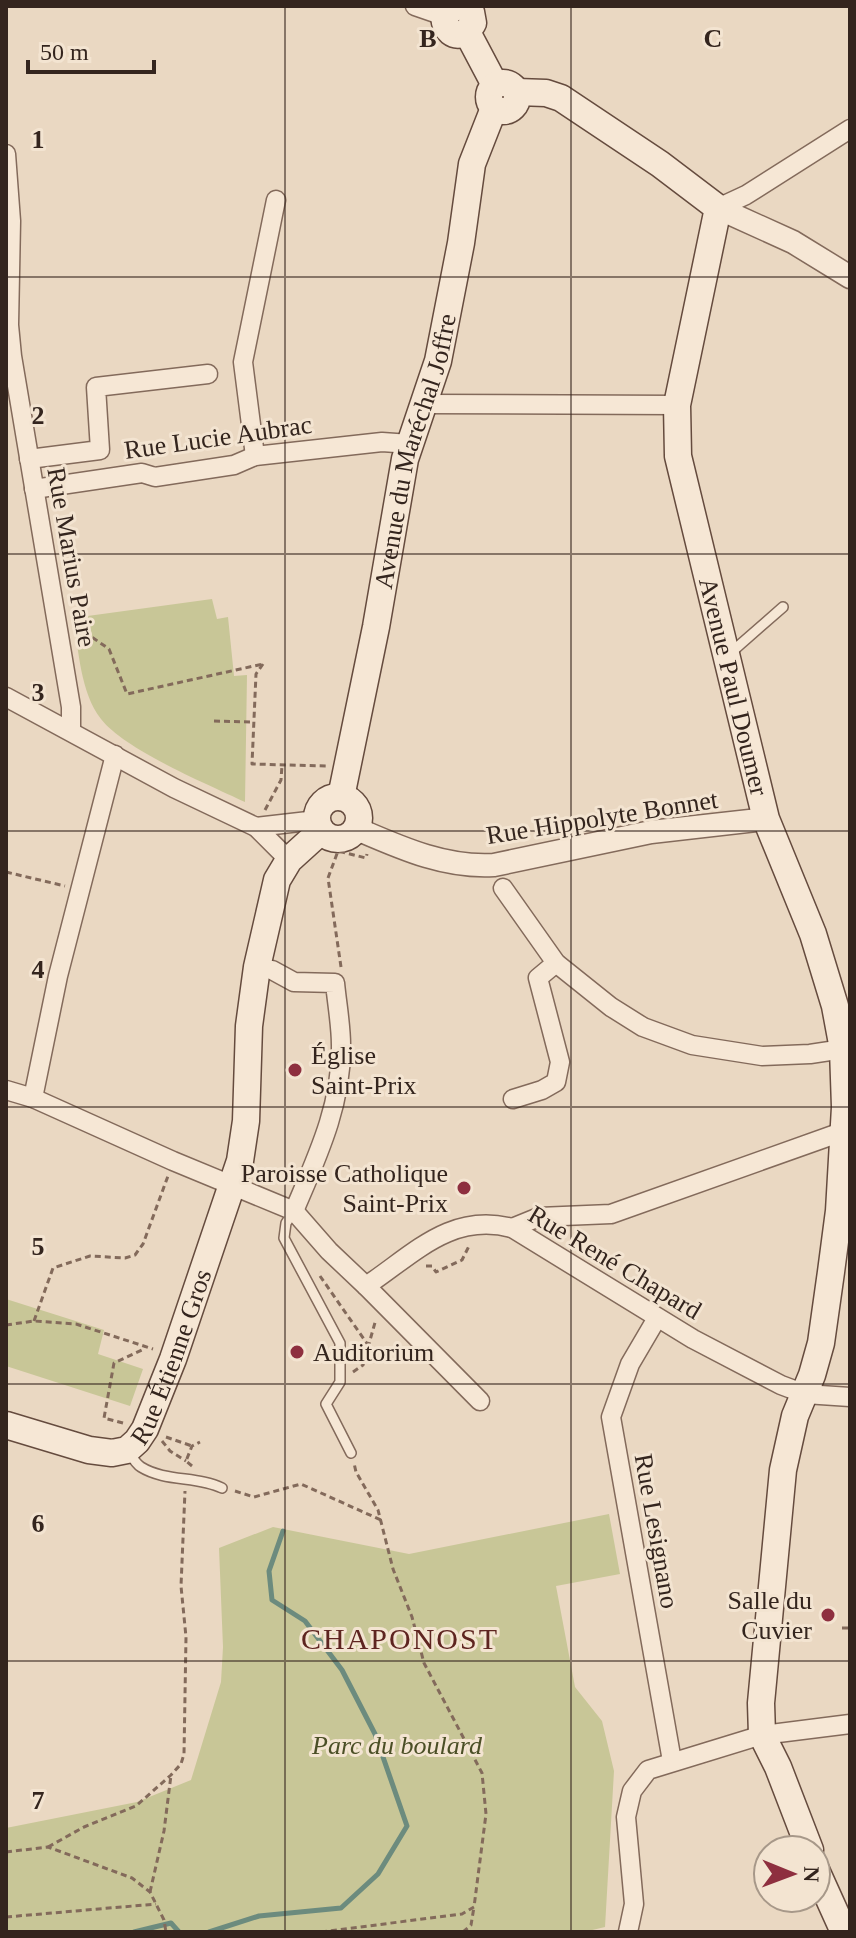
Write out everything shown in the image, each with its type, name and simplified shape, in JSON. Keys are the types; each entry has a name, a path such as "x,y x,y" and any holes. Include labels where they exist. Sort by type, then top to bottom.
{"main road":[{"path":"460,12 502,95 546,93 561,98 660,164 718,208"},
{"name":"Avenue du Maréchal Joffre","path":"341,797 376,627 405,459 441,346 461,243 472,164 502,95"},
{"name":"Avenue Paul Doumer","path":"718,208 677,405 678,456 766,819 813,934 835,1006 843,1049 847,1130 821,1343 795,1416 783,1470 761,1703 762,1735"},
{"path":"233,1184 246,1121 249,1026 257,967 277,880 289,860 319,826 323,803 341,797 348,799 357,808 364,832 340,840 333,839 319,826"},
{"name":"Rue Étienne Gros","path":"6,1425 89,1450 112,1453 127,1450 137,1441 145,1429 173,1359 233,1184"},
{"path":"762,1735 804,1834"},
{"path":"832,1905 844,1932"}],"street":[{"path":"415,6 460,12"},
{"path":"718,208 746,195 850,129"},
{"name":"Rue Marius Paire","path":"6,154 11,221 9,325 71,707 71,731"},
{"path":"255,456 243,362 276,200"},
{"path":"718,208 793,242 850,277"},
{"path":"29,459 100,450 96,387 208,374"},
{"path":"425,404 677,405"},
{"name":"Rue Lucie Aubrac","path":"34,489 142,473 155,477 234,465 255,456 382,442 410,444"},
{"path":"6,697 256,827 289,860"},
{"path":"33,1098 58,976 115,755"},
{"name":"Rue Hippolyte Bonnet","path":"364,832 409,852 473,866 494,865 651,832 766,819"},
{"path":"256,827 319,826"},
{"path":"503,888 556,963 611,1007 663,1037 706,1048 762,1056 843,1049"},
{"path":"513,1099 556,1082 560,1062 538,978 556,963"},
{"path":"257,967 272,970 294,982 335,983 342,1044 333,1112 294,1211"},
{"path":"6,1090 33,1098 294,1211 329,1251 480,1401"},
{"path":"512,1228 539,1217 611,1214 847,1130"},
{"name":"Rue René Chapard","path":"366,1286 448,1230 483,1224 512,1228 657,1318 781,1385 805,1394 850,1397"},
{"name":"Rue Lesignano","path":"657,1318 630,1364 611,1417 672,1761"},
{"path":"628,1932 634,1904 626,1817 632,1791 648,1770 762,1735 845,1725"}],"lane":[{"path":"726,651 735,649 783,607"},
{"path":"294,1211 286,1223 284,1238 340,1343 340,1382 326,1404 351,1453"},
{"path":"127,1450 140,1467 182,1479 211,1482 222,1488"}],"path":[{"path":"55,612 69,609 76,626 109,649 127,694 263,664 256,674 252,764 346,767"},
{"path":"214,721 253,722"},
{"path":"256,827 281,780 282,765"},
{"path":"343,979 328,878 338,851 366,858 364,832"},
{"path":"6,872 74,888"},
{"path":"34,1321 45,1278 53,1268 90,1256 125,1258 135,1255 143,1244 173,1161"},
{"path":"426,1268 432,1266 436,1272 462,1260 474,1242"},
{"path":"319,1273 368,1345"},
{"path":"6,1325 34,1321 76,1324 159,1351"},
{"path":"340,1382 363,1365 371,1337"},
{"path":"145,1346 114,1363 104,1418 130,1425 134,1422 145,1429"},
{"path":"192,1446 157,1434 170,1451 211,1482"},
{"path":"186,1461 192,1446 200,1442"},
{"path":"351,1453 356,1472 378,1510 393,1569 412,1617 424,1663 482,1773 486,1814 471,1925 463,1932"},
{"path":"6,1852 48,1847 84,1827 136,1806 181,1764 184,1754 186,1637 181,1586 186,1493 182,1479"},
{"path":"222,1488 254,1497 301,1484 381,1520"},
{"path":"842,1628 850,1628"},
{"path":"150,1892 164,1831 171,1775"},
{"path":"48,1847 132,1878 150,1892 164,1920 166,1932"},
{"path":"6,1917 156,1904"},
{"path":"321,1932 462,1914 474,1907"}],"green space":[{"path":"212,599 217,619 228,617 234,676 247,675 245,802 147,754 113,731 94,708 84,684 79,657 73,618"},
{"path":"6,1299 104,1330 98,1354 143,1369 130,1406 6,1366"},
{"name":"Parc du boulard","path":"609,1514 620,1574 556,1586 575,1687 602,1721 614,1771 605,1927 584,1932 6,1932 6,1828 137,1802 191,1780 221,1682 223,1647 219,1548 273,1527 409,1554"}],"waterway":[{"path":"209,1932 259,1916 341,1908 378,1874 407,1826 375,1734 342,1670 305,1621 272,1600 269,1571 283,1531"},
{"path":"134,1932 171,1923 179,1932"}],"place":[{"name":"Église Saint-Prix","path":"295,1070"},
{"name":"Paroisse Catholique Saint-Prix","path":"464,1188"},
{"name":"Auditorium","path":"297,1352"},
{"name":"Salle du Cuvier","path":"828,1615"}],"district":[{"name":"CHAPONOST","path":"400,1639"}]}
